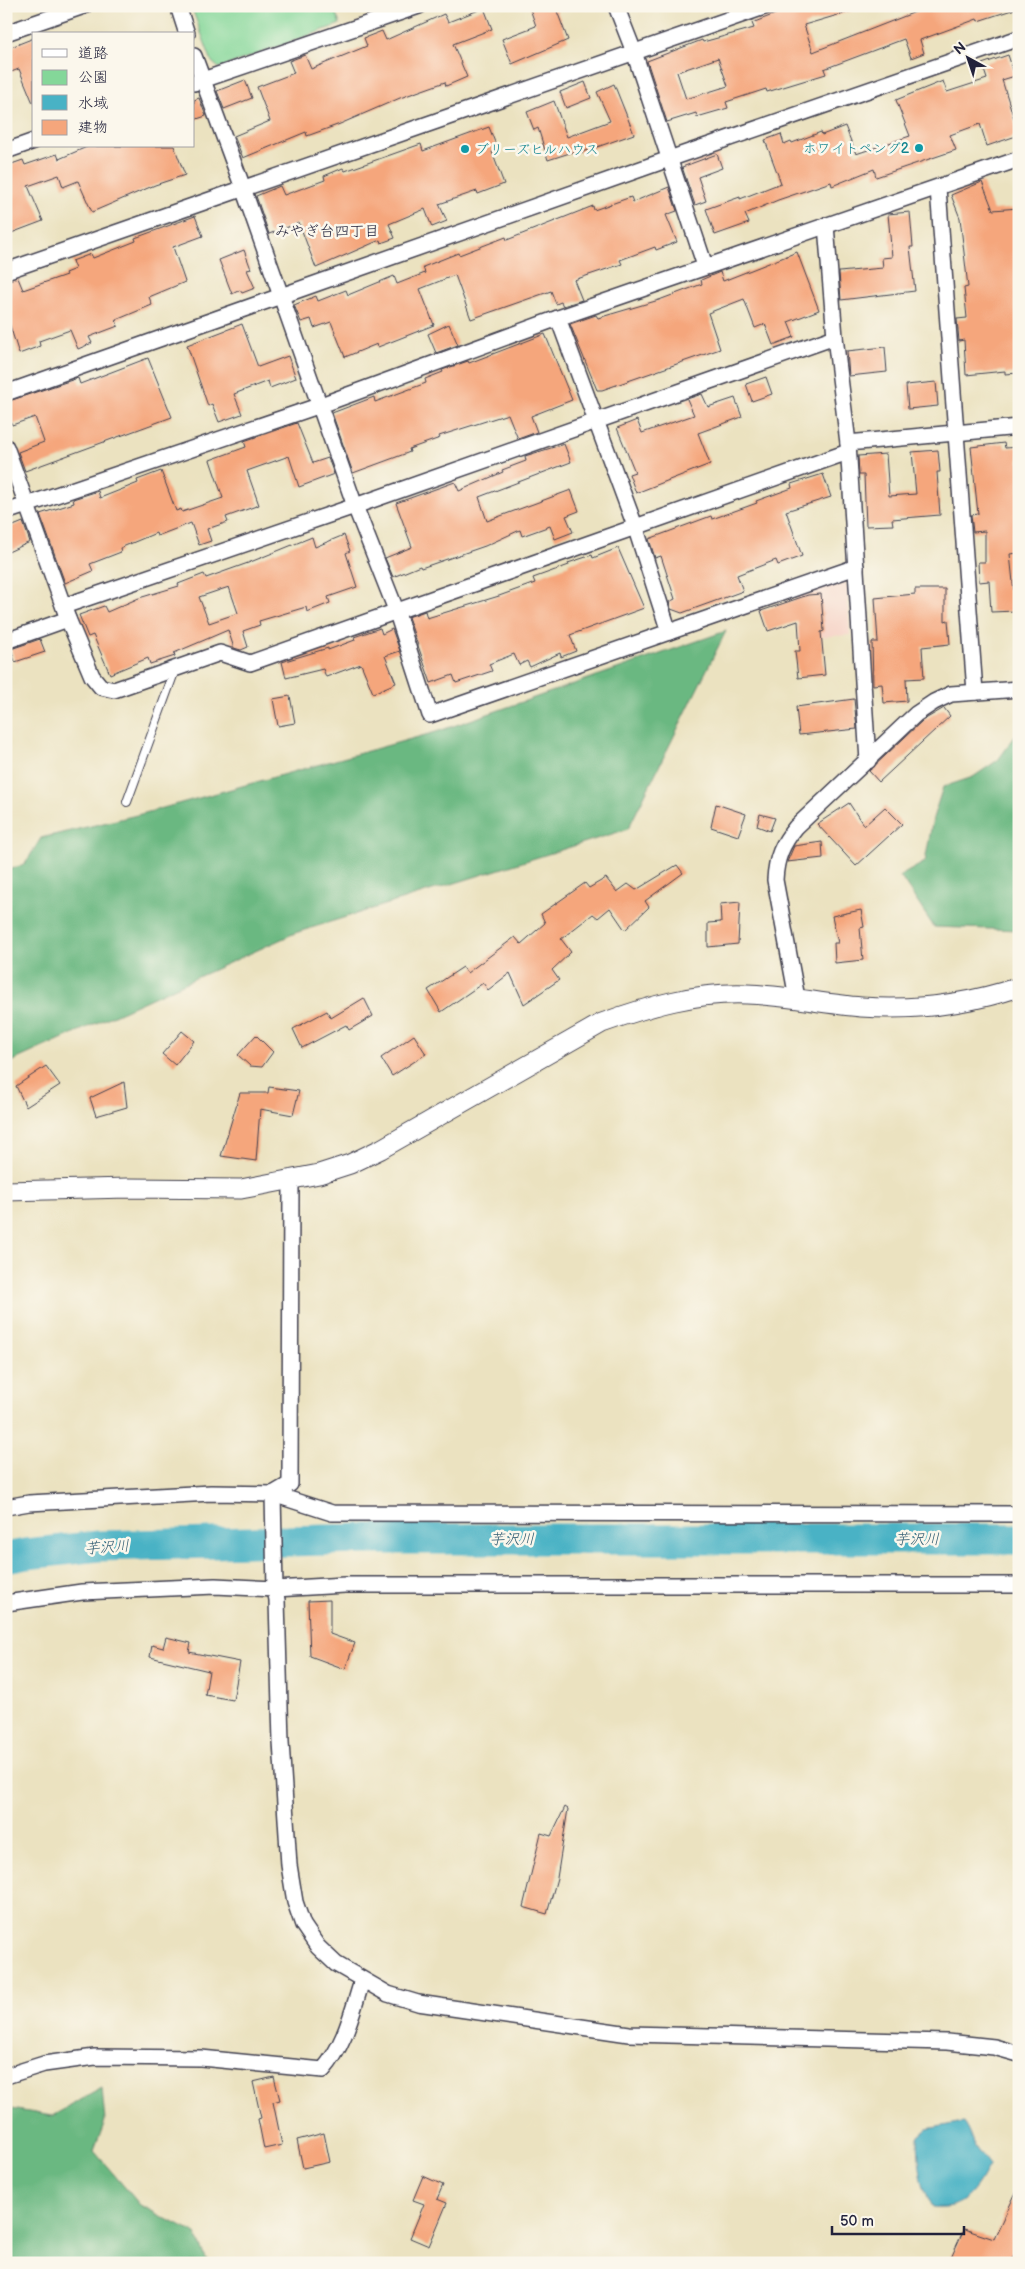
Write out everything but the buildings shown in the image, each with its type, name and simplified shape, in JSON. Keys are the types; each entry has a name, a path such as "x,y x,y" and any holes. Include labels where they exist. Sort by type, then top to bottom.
{"street":[{"path":"6,33 84,6"},
{"path":"178,6 185,32"},
{"path":"198,82 418,6"},
{"path":"616,6 634,52 705,266"},
{"path":"6,270 766,6"},
{"path":"6,393 669,159 1019,38"},
{"path":"195,62 198,82 243,188 355,506 396,610 430,714 856,567"},
{"path":"6,151 32,142"},
{"path":"6,512 321,405 705,266 1019,159"},
{"path":"938,188 975,692"},
{"path":"826,225 835,337 848,447 868,760"},
{"path":"558,318 635,526 669,632"},
{"path":"6,641 66,613 355,506 835,337"},
{"path":"6,447 66,613 92,676 101,687 114,690 220,653 250,663 635,526 848,447 956,432 1019,427"},
{"path":"797,998 775,880 776,861 784,842 796,827 916,714 934,702 951,694 1019,689"},
{"path":"6,1191 241,1188 291,1180 350,1164 380,1149 602,1023 678,1000 713,995 748,994 797,998 861,1007 908,1008 981,999 1019,987"},
{"path":"273,1494 290,1484 291,1180"},
{"path":"6,1507 29,1503 211,1493 273,1494 332,1513 1019,1514"},
{"path":"273,1494 281,1742 288,1856 295,1902 303,1925 318,1947 336,1964 362,1981 388,1994 418,2003 629,2034 947,2042 994,2047 1019,2054"},
{"path":"6,1603 82,1592 214,1586 275,1589 345,1585 1019,1585"},
{"path":"6,2076 44,2064 95,2057 201,2058 323,2070 334,2058 342,2041 362,1981"}],"lane":[{"path":"127,802 175,670"}],"shaded area":[{"path":"836,576 847,584 850,635 798,638 797,595"}],"green space":[{"path":"191,6 333,6 340,24 219,68 212,62"},
{"path":"726,631 628,829 295,933 6,1064 6,871 25,864 41,838 145,813 436,732"},
{"path":"1019,731 1019,930 934,927 900,876 925,862 933,818 943,787 973,777 998,760"},
{"path":"102,2088 105,2121 94,2151 140,2205 196,2234 208,2263 6,2263 6,2108 52,2116"}],"water":[{"path":"963,2122 976,2148 989,2166 974,2191 968,2197 953,2205 933,2207 922,2181 918,2137 927,2129"}],"waterway":[{"name":"芋沢川","path":"6,1558 99,1546 364,1539 1019,1539"}],"place":[{"name":"ホワイトペング2","path":"919,148"},
{"name":"ブリーズヒルハウス","path":"465,149"}],"district":[{"name":"みやぎ台四丁目","path":"327,231"}]}
